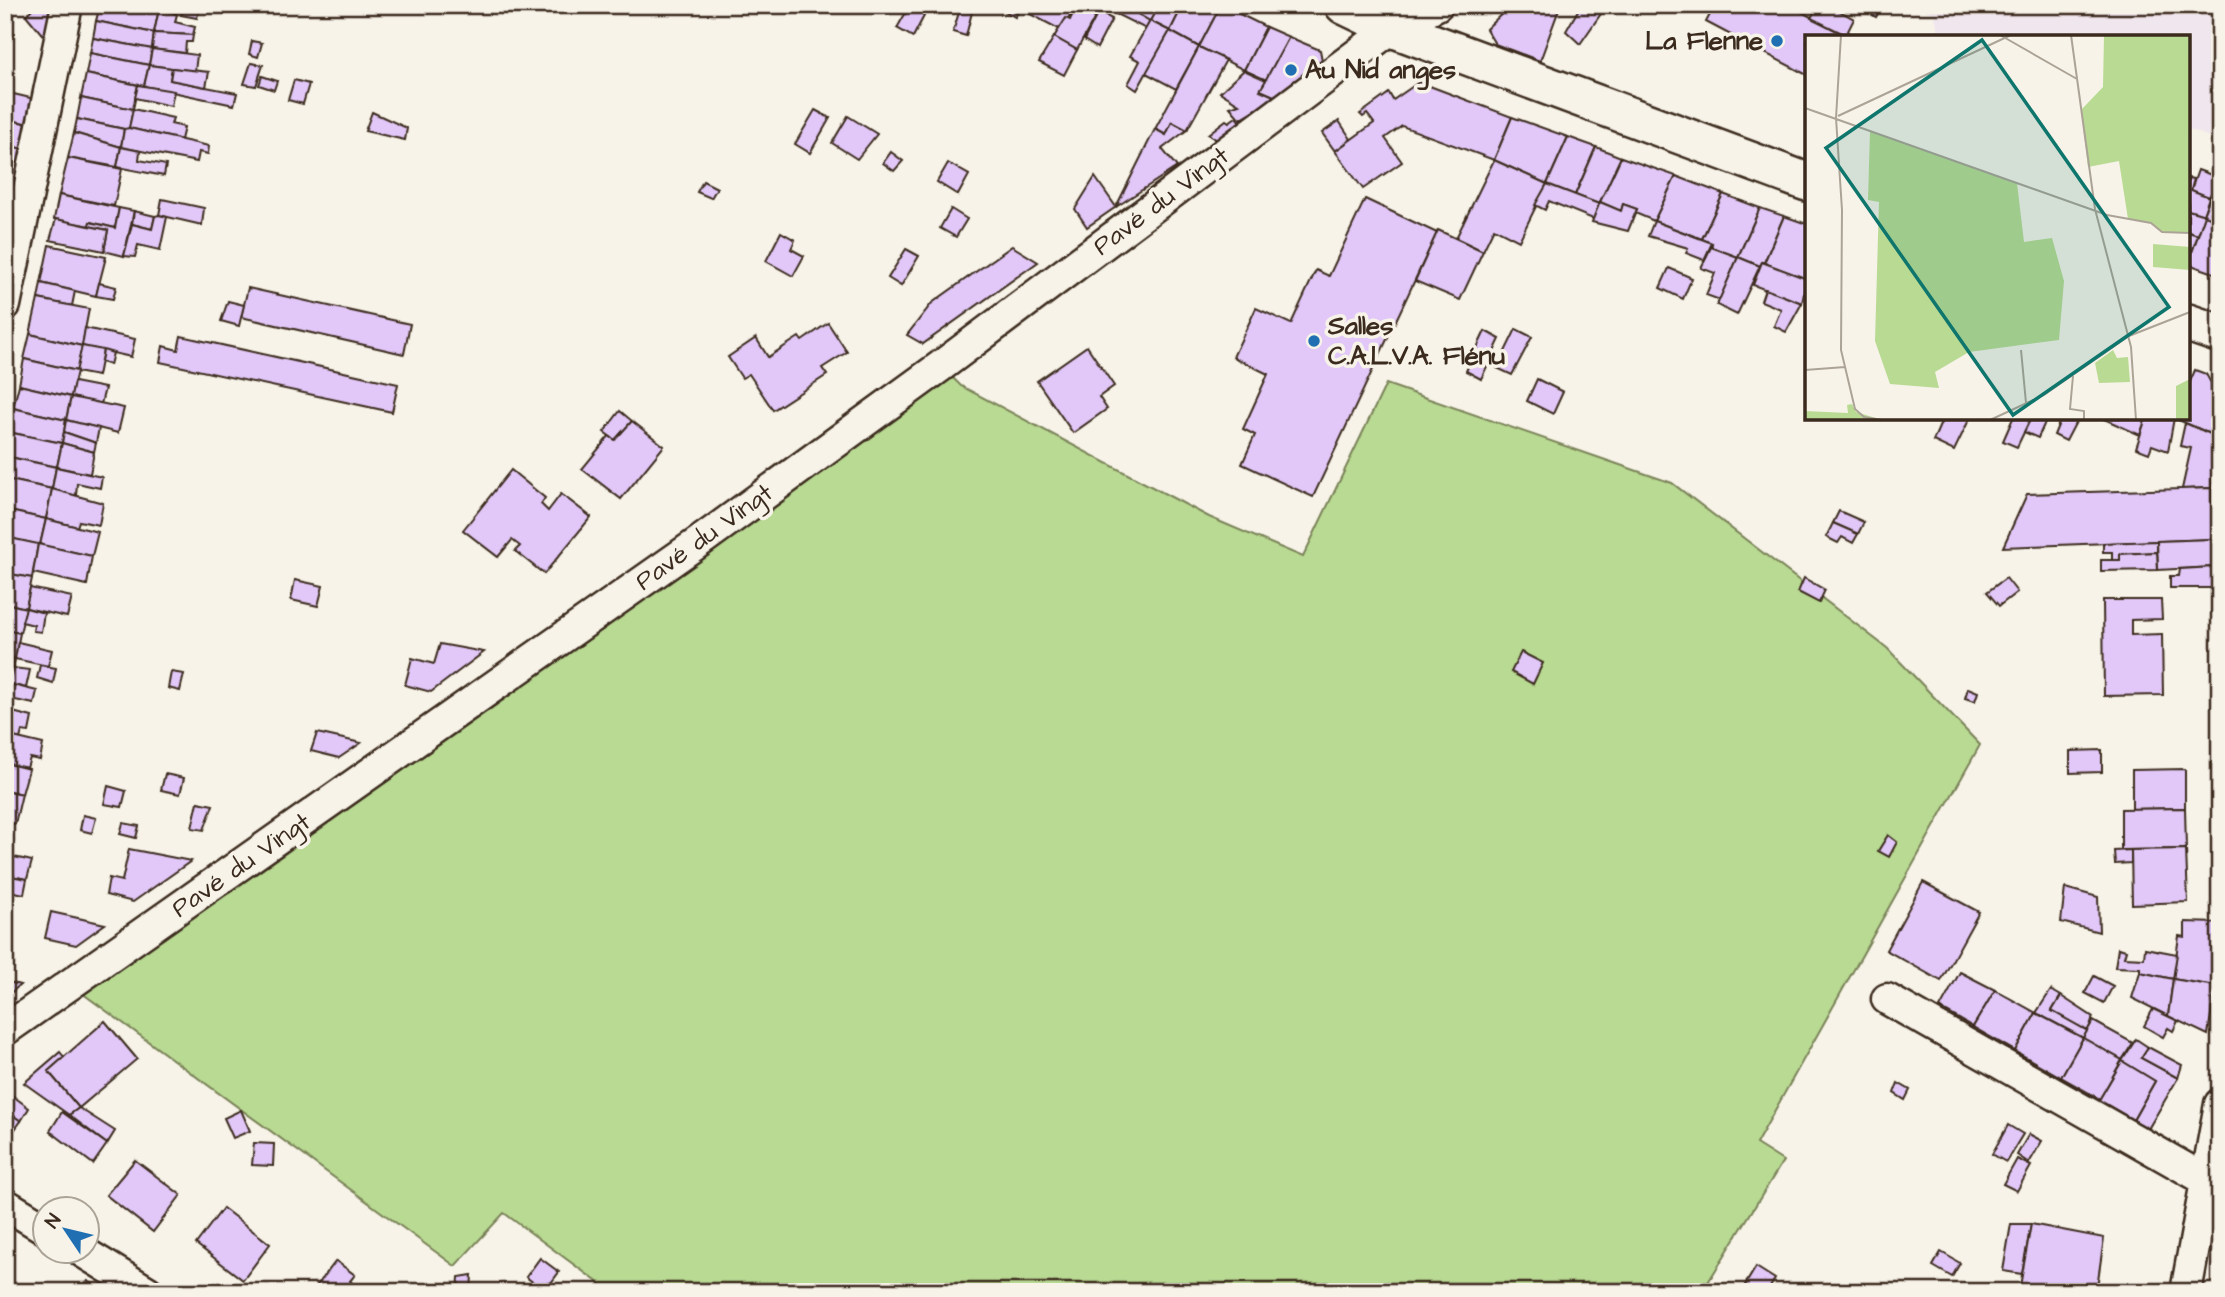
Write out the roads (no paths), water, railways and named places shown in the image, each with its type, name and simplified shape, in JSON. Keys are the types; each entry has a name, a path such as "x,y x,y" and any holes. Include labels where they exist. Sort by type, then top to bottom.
{"street":[{"path":"5,305 67,5"},
{"path":"1344,5 1392,28 1805,181"},
{"name":"Pavé du Vingt","path":"5,1030 699,542 952,358 1392,28 1437,5"},
{"path":"2190,324 2220,334"},
{"path":"1887,999 2206,1180"},
{"path":"2186,1292 2220,1104"},
{"path":"5,1204 32,1220"},
{"path":"102,1263 148,1292"}],"place":[{"name":"La Flenne","path":"1777,41"},
{"name":"Au Nid anges","path":"1291,70"},
{"name":"Salles C.A.L.V.A. Flénu","path":"1314,341"}]}
